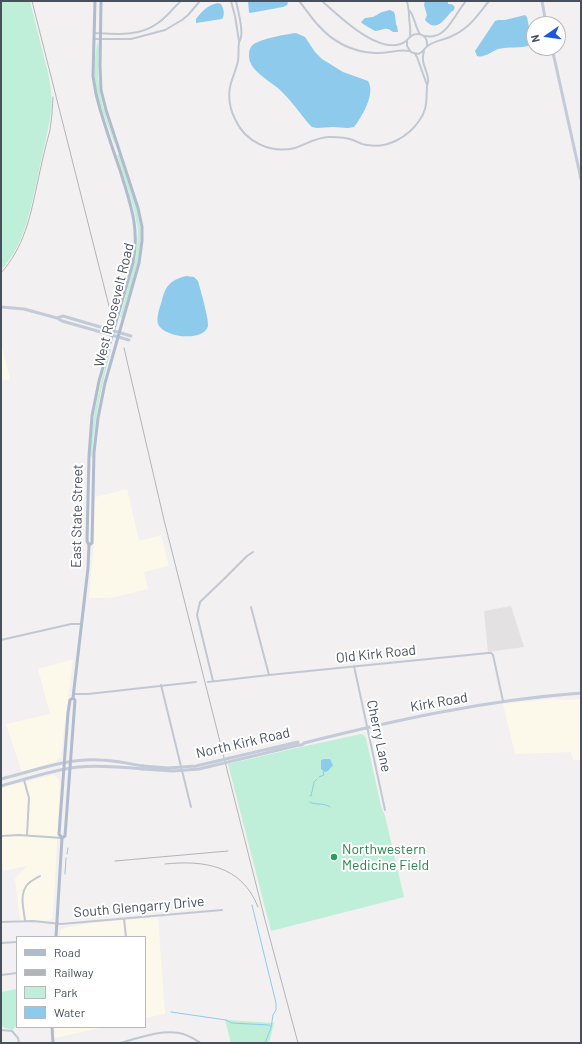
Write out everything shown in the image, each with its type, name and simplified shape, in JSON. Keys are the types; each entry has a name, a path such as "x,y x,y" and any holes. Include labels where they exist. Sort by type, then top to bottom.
{"main road":[{"name":"West Roosevelt Road","path":"95,1 93,72 96,98 132,209 136,231 133,262 112,336"},
{"name":"West Roosevelt Road","path":"89,545 92,542 94,460 97,426 105,383 120,332 142,245 142,227 137,202 102,95 100,76 101,1"},
{"name":"East State Street","path":"56,936 62,838 65,836 71,761 75,700 73,696 86,585 89,545 87,541 91,426 97,390 112,336"},
{"name":"East State Street","path":"62,838 59,834 64,763 70,700 73,696"},
{"path":"52,1028 53,1043"}],"street":[{"path":"94,33 126,34 140,32 159,22 181,1"},
{"path":"94,39 131,39 165,30 182,20 200,1"},
{"path":"231,1 239,42 238,60 230,87 230,105 232,112 238,126 247,137 258,144 274,150 296,148 316,139 328,137 346,138 368,146 379,146 400,139 412,130 425,111 428,101 428,80 423,59 424,51 427,46 452,37 464,29 474,20 489,1"},
{"path":"236,1 241,30 239,42"},
{"path":"299,1 325,32 336,41 348,47 361,51 377,53 404,50 414,53 424,51"},
{"path":"322,1 356,31 368,38 394,45 407,40 410,36 411,29 407,1"},
{"path":"409,10 420,34 424,36 434,36 443,31 466,1"},
{"path":"542,1 545,16"},
{"path":"410,36 420,34"},
{"path":"424,36 427,46"},
{"path":"407,40 407,46 411,52"},
{"path":"414,53 417,57 427,86"},
{"path":"554,56 581,179"},
{"path":"1,307 24,309 129,340"},
{"path":"57,318 63,316 131,336"},
{"path":"1,319 1,327"},
{"path":"213,681 197,615 200,602 247,556 253,552"},
{"path":"251,607 269,674"},
{"path":"1,640 72,624 81,624"},
{"name":"Old Kirk Road","path":"208,682 269,674 491,653 494,655 503,701"},
{"name":"Cherry Lane","path":"354,666 385,810"},
{"path":"73,696 196,682"},
{"path":"161,686 191,807"},
{"name":"Kirk Road","path":"304,742 367,727 503,701 581,693"},
{"name":"North Kirk Road","path":"1,786 70,768 96,766 168,768 196,766 299,744 301,741 304,742"},
{"name":"North Kirk Road","path":"1,779 71,761 103,760 143,768"},
{"path":"24,780 29,798 27,835"},
{"path":"1,836 27,835 62,838"},
{"path":"25,921 22,899 23,892 31,881 40,876"},
{"name":"South Glengarry Drive","path":"1,922 33,921 56,924 222,910"},
{"path":"124,919 126,936"},
{"path":"1,943 16,942"},
{"path":"1,975 16,973"},
{"path":"1,1030 12,1031 18,1038 19,1043"},
{"path":"120,1043 165,1033 179,1033 201,1043"}],"shaded area":[{"path":"1,342 10,379 1,381"},
{"path":"127,489 139,541 161,535 169,566 144,572 148,589 110,598 89,598 94,540 95,497"},
{"path":"511,606 524,647 488,652 484,611"},
{"path":"73,659 61,757 56,761 22,772 6,724 50,714 38,669"},
{"path":"551,699 581,699 581,760 573,760 571,752 515,754 503,704"},
{"path":"53,775 59,780 60,785 53,917 51,920 47,921 20,920 15,879 27,866 3,871 1,853 1,788"},
{"path":"158,917 165,1014 146,1018 146,936 127,936 126,920"},
{"path":"124,920 125,936 59,936 61,930 68,927"},
{"path":"55,1028 100,1028 54,1038"}],"green space":[{"path":"1,1 30,1 48,75 52,101 29,216 21,239 9,261 1,270"},
{"path":"98,41 98,79 100,92 115,143 99,102 95,81 96,48"},
{"path":"119,154 132,191 140,228 140,251 138,262 122,318 120,317 136,256 138,231 134,209 117,155"},
{"path":"110,349 97,416 92,457 90,456 94,416"},
{"path":"361,734 366,738 381,806 385,816 404,897 271,931 228,764"},
{"path":"16,989 16,1026 12,1030 2,1027 1,992"},
{"path":"225,1020 274,1023 269,1043 231,1043"}],"water":[{"path":"248,1 287,1 288,3 283,7 250,13"},
{"path":"425,1 448,1 448,4 453,5 454,10 440,24 429,24 425,20 427,15 424,5"},
{"path":"218,3 221,4 223,10 224,16 222,19 196,23 196,19 203,11 211,5"},
{"path":"390,10 394,12 398,32 393,32 387,29 375,31 361,22 365,18 373,17"},
{"path":"526,16 526,46 502,48 485,55 477,56 475,51 495,21"},
{"path":"296,33 305,37 315,52 322,59 343,72 368,81 370,92 367,105 354,127 312,127 291,101 253,67 249,56 252,45 268,39"},
{"path":"186,276 194,277 198,281 208,322 208,326 205,331 192,336 175,335 162,329 158,324 159,309 167,287 176,279"},
{"path":"330,759 333,765 328,771 325,772 321,769 321,760"}],"waterway":[{"path":"319,777 324,775 323,771"},
{"path":"310,796 312,795 311,793 314,782 317,779"},
{"path":"310,802 330,807"},
{"path":"67,854 68,848"},
{"path":"65,874 66,858"},
{"path":"252,905 276,1003 276,1010 273,1015 271,1028 265,1043"},
{"path":"171,1012 226,1020 232,1023 269,1025 271,1027"}],"railway":[{"path":"32,1 111,314"},
{"path":"1,273 9,263 21,242 29,220 50,130 53,97"},
{"path":"124,348 164,520 265,920 298,1043"},
{"path":"115,861 228,851"},
{"path":"165,864 193,863 220,868 232,874 242,882 251,893 258,907"}],"place":[{"name":"Northwestern Medicine Field","path":"334,857"}]}
